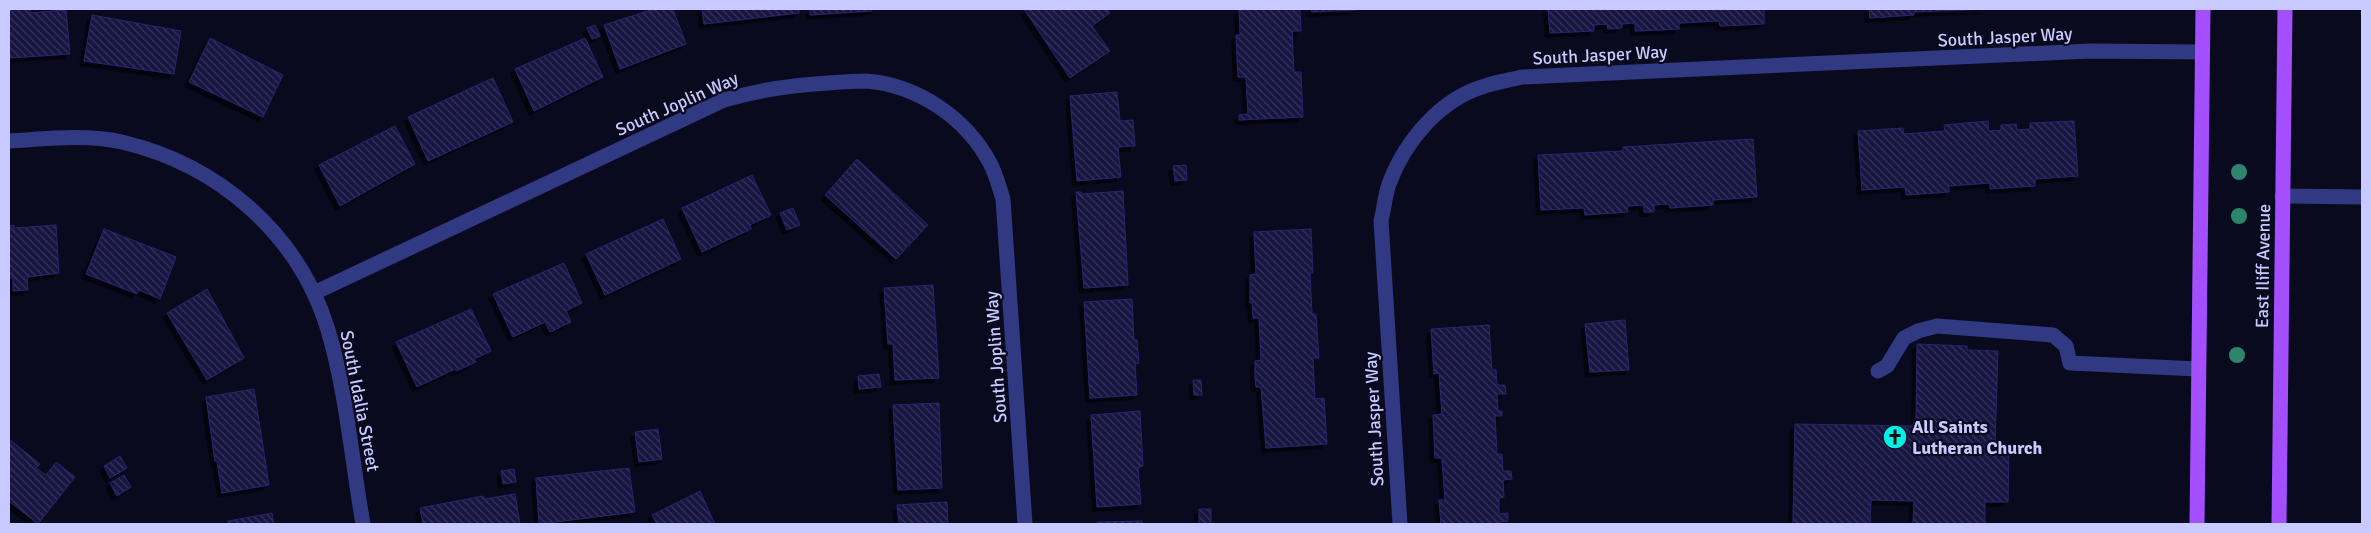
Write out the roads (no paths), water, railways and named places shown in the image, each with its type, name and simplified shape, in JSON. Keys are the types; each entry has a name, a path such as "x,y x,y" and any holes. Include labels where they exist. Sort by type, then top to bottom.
{"main road":[{"path":"2197,524 2203,9"},
{"name":"East Iliff Avenue","path":"2278,524 2286,9"}],"street":[{"name":"South Jasper Way","path":"1400,524 1381,221 1388,185 1400,157 1421,128 1451,102 1483,86 1522,77 2090,52 2202,52"},
{"name":"South Joplin Way","path":"314,293 724,100 759,89 795,84 865,81 889,84 923,97 960,122 971,134 991,164 1003,199 1007,223 1025,524"},
{"name":"South Idalia Street","path":"9,141 66,137 121,142 173,158 205,174 249,206 274,232 296,261 314,293 328,330 337,365 362,524"},
{"path":"2282,196 2362,197"},
{"path":"1878,371 1886,366 1904,338 1937,326 2053,335 2066,346 2070,363 2198,369"}],"place":[{"name":"All Saints Lutheran Church","path":"1895,437"}]}
